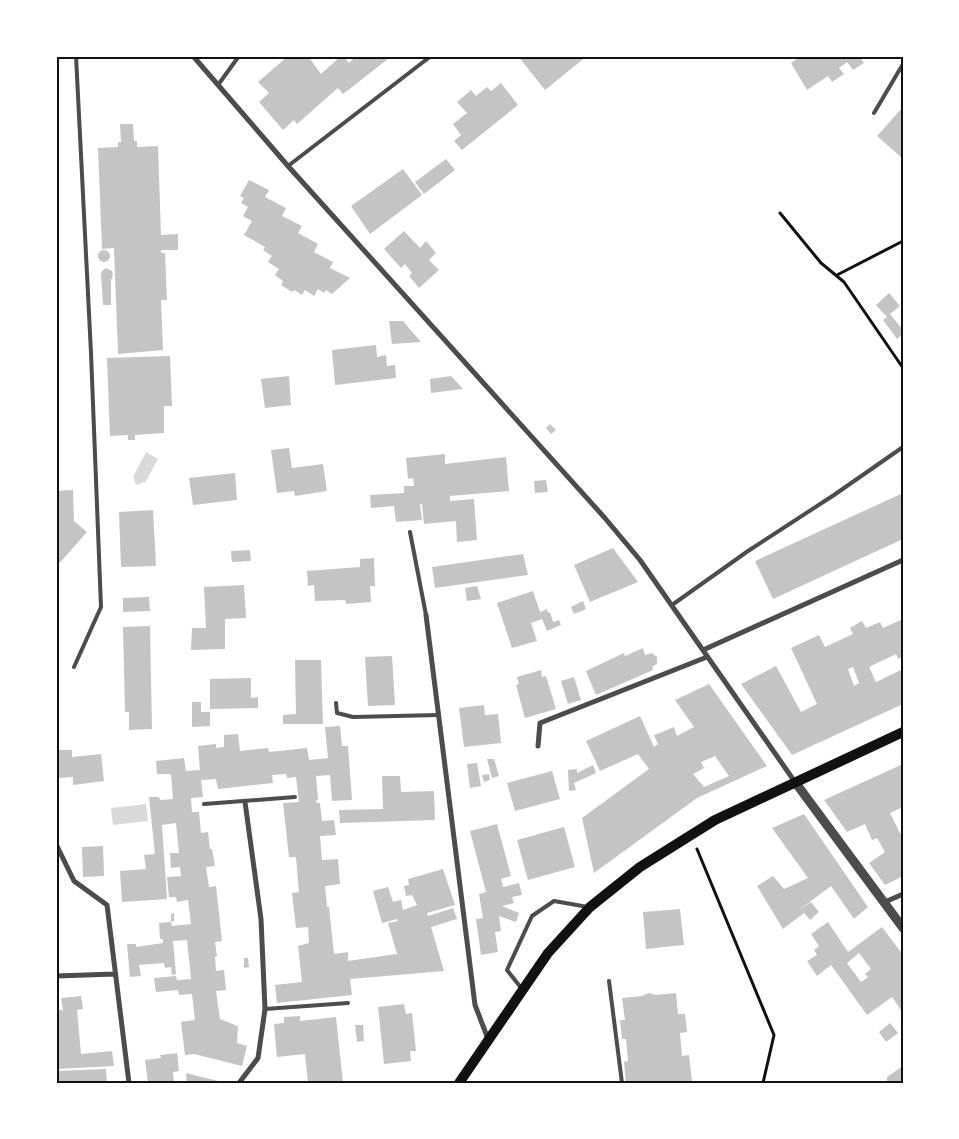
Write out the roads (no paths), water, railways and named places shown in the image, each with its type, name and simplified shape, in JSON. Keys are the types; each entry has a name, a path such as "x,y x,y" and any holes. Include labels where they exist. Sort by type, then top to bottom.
{"main road":[{"path":"459,1083 548,953 590,907 640,867 715,820 903,732"}],"street":[{"path":"196,57 288,166 604,517 640,560 795,782 903,928"},
{"path":"703,650 903,560"},
{"path":"426,615 475,1005 488,1040"},
{"path":"538,746 540,723 707,657"},
{"path":"239,1083 258,1058 265,1009 261,919 245,802"},
{"path":"56,844 74,881 107,905 129,1083"},
{"path":"885,902 903,894"},
{"path":"56,976 115,974"}],"lane":[{"path":"74,667 102,608 76,56"},
{"path":"218,85 239,56"},
{"path":"288,166 430,56"},
{"path":"874,113 903,64"},
{"path":"672,605 748,551 903,448"},
{"path":"410,532 426,615"},
{"path":"336,703 337,713 353,717 439,715"},
{"path":"204,804 295,797"},
{"path":"523,990 507,970 532,916 554,901 590,907"},
{"path":"609,981 622,1083"},
{"path":"265,1009 348,1004"}]}
